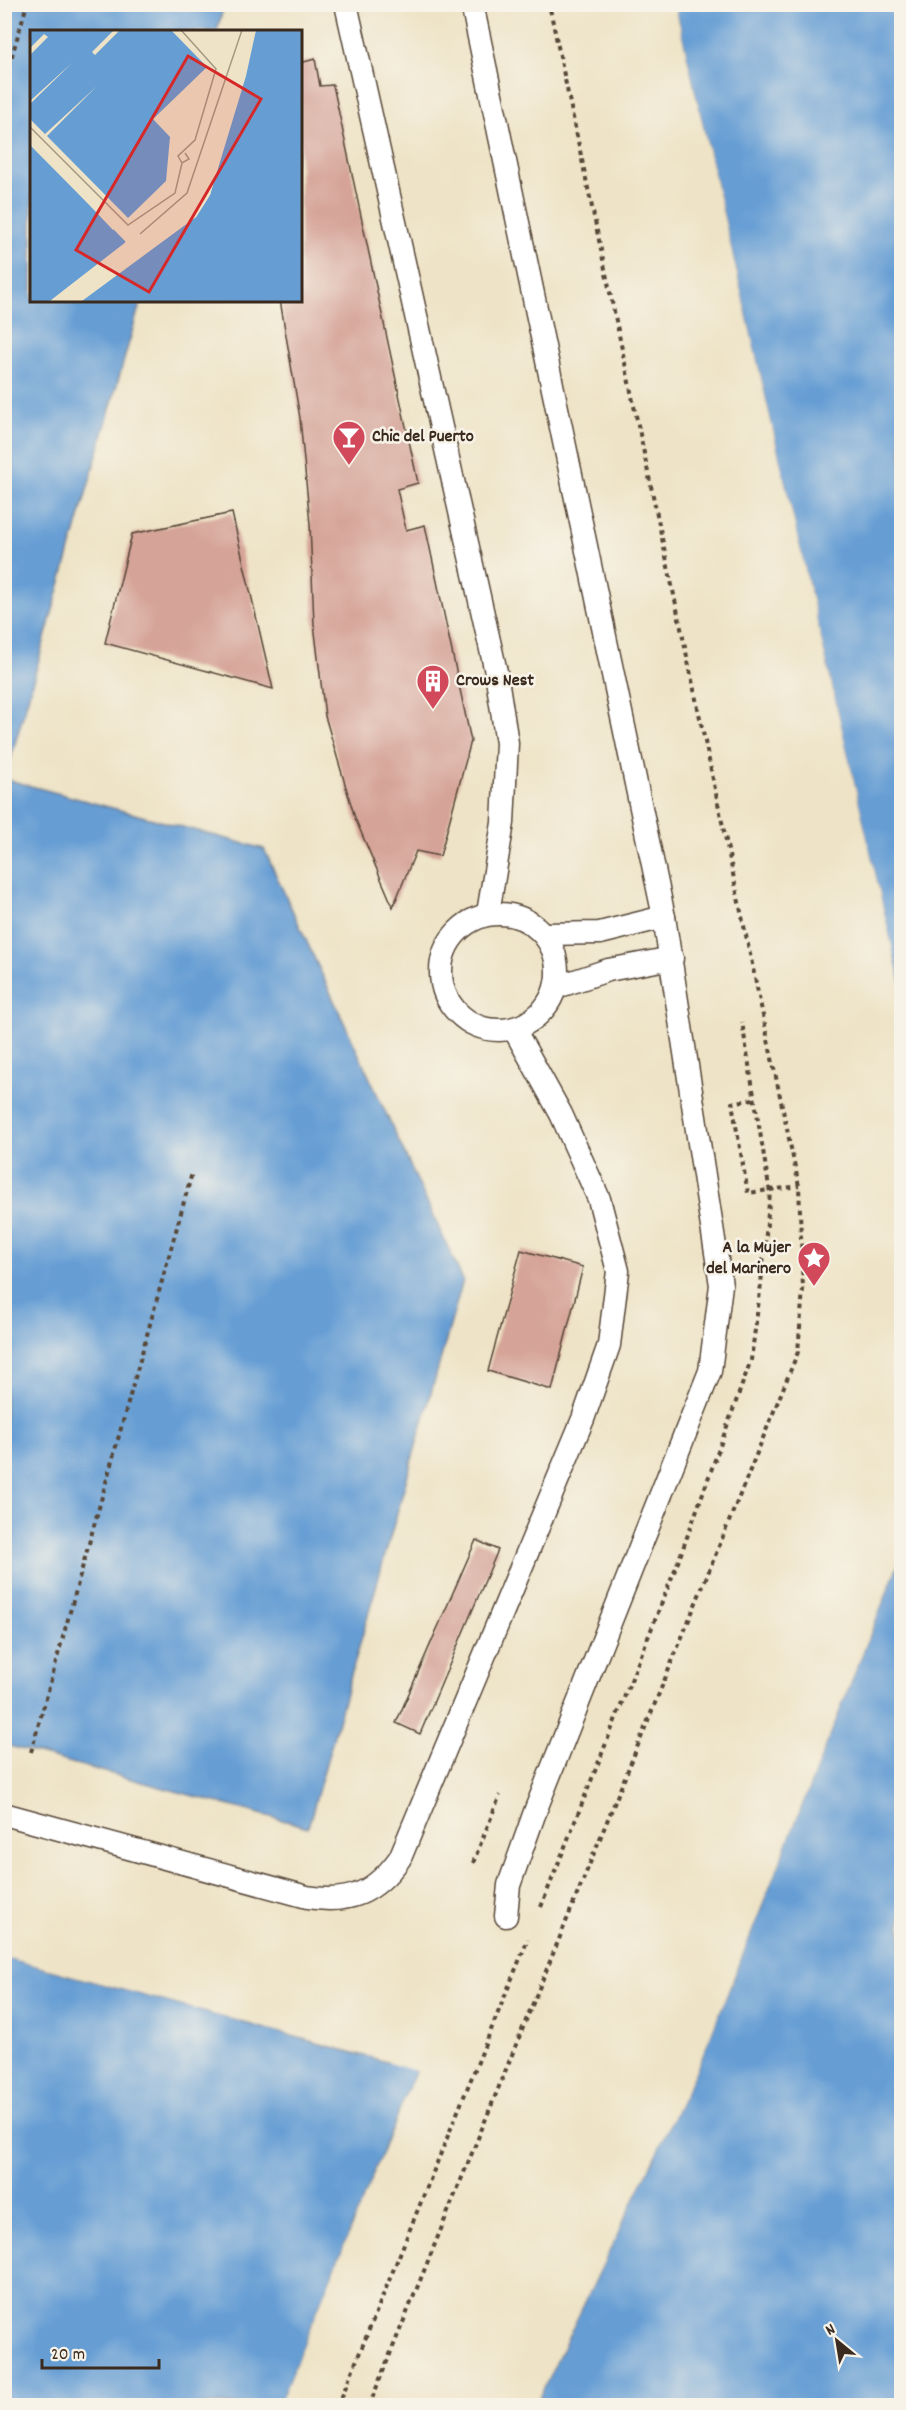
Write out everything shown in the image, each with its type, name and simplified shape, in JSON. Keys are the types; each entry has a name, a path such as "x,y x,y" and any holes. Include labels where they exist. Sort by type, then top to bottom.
{"lane":[{"path":"346,4 496,672 507,743 503,823 488,913"},
{"path":"472,4 672,958 721,1285 710,1371 536,1809 509,1886 506,1916"},
{"path":"488,913 520,916 545,934 557,959 557,987 541,1014 514,1029 482,1030 455,1013 440,985 442,953 459,927 488,913"},
{"path":"545,934 600,933 664,917"},
{"path":"557,987 608,970 672,958"},
{"path":"4,1814 307,1898 328,1901 350,1898 371,1889 388,1875 400,1858 583,1419 609,1346 618,1271 599,1199 561,1114 514,1029"}],"path":[{"path":"4,83 27,4"},
{"path":"369,2406 798,1352 803,1289 799,1186 549,4"},
{"path":"753,1099 732,1103 748,1193 799,1186"},
{"path":"31,1752 192,1173"},
{"path":"473,1863 500,1795"},
{"path":"338,2406 466,2091"}],"water":[{"path":"4,5 224,5 217,30 30,30 30,302 140,302 5,779 264,849 463,1280 308,1827 5,1745"},
{"path":"675,5 901,5 901,987"},
{"path":"901,1556 901,2405 535,2406 701,2059"},
{"path":"4,1957 416,2070 279,2405 5,2405"}],"pier":[{"path":"672,4 675,5 902,990 899,988"},
{"path":"902,1553 701,2059 535,2405 532,2406 698,2057 899,1555"},
{"path":"5,1954 231,2016 231,2019 5,1957"},
{"path":"389,2060 417,2068 419,2071 282,2406 279,2405 416,2071 388,2063"}],"building":[{"path":"315,59 320,86 333,85 418,483 397,489 406,530 425,525 471,741 440,856 416,851 393,907 355,818 325,716 314,624 310,524 300,418 280,302 302,302 302,62"},
{"path":"232,513 273,689 105,643 132,534"},
{"path":"521,1250 583,1267 552,1390 488,1371"},
{"path":"476,1540 498,1550 420,1734 396,1723"}],"place":[{"name":"Chic del Puerto","path":"349,466"},
{"name":"Crows Nest","path":"433,710"},
{"name":"A la Mujer del Marinero","path":"814,1287"}]}
